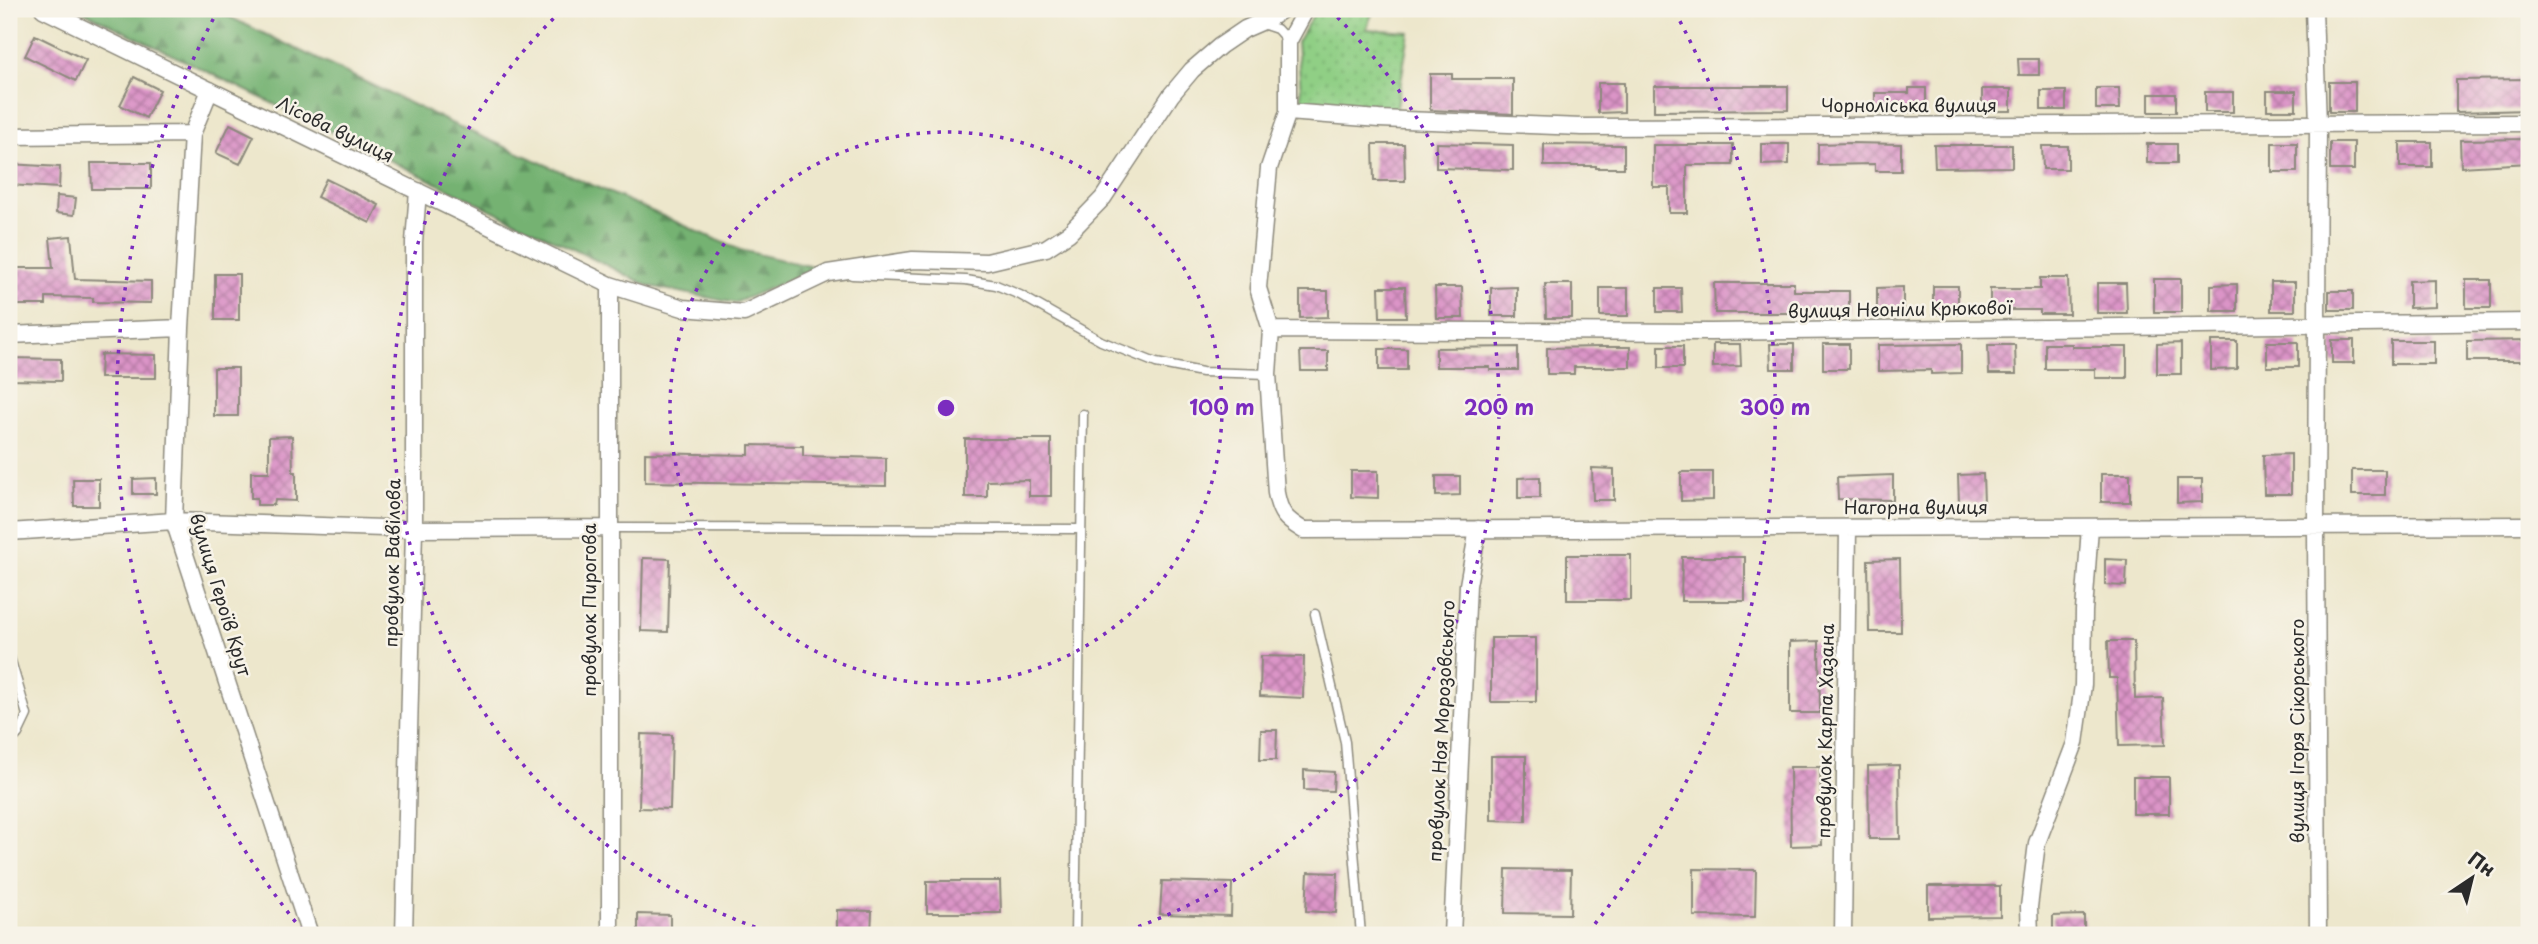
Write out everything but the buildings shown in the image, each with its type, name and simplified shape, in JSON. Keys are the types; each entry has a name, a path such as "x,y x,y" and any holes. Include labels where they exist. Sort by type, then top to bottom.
{"street":[{"name":"Лісова вулиця","path":"43,9 610,285 683,308 744,313 828,274 913,260 987,262 1046,248 1069,233 1103,198 1171,94 1192,70 1245,29 1283,9"},
{"path":"1268,374 1271,330 1258,288 1269,168 1289,112 1288,42 1306,9"},
{"name":"вулиця Ігоря Сікорського","path":"2315,9 2318,124 2318,935"},
{"name":"вулиця Героїв Крут","path":"210,90 192,134 174,521 310,935"},
{"name":"Чорноліська вулиця","path":"1289,112 1379,119 1582,127 2529,123"},
{"path":"9,136 192,134"},
{"name":"провулок Вавілова","path":"404,935 414,529 414,242 418,191"},
{"name":"провулок Пирогова","path":"610,285 610,935"},
{"name":"вулиця Неоніли Крюкової","path":"1271,330 1710,332 2529,322"},
{"path":"9,335 181,328"},
{"name":"Нагорна вулиця","path":"1268,374 1279,510 1290,522 1303,530 2529,525"},
{"path":"9,532 174,521 414,529 609,528"},
{"path":"2030,935 2029,907 2037,843 2074,743 2083,685 2084,611 2090,527"},
{"name":"провулок Карпа Хазана","path":"1843,935 1848,528"},
{"name":"провулок Ноя Морозовського","path":"1452,935 1468,584 1478,529"}],"lane":[{"path":"1255,25 1277,29 1288,42"},
{"path":"828,274 966,280 996,285 1020,295 1101,341 1156,363 1202,372 1268,374"},
{"path":"1075,935 1083,414"},
{"path":"609,528 1081,529"},
{"path":"1315,614 1345,742 1361,935"},
{"path":"9,654 27,715 18,734 9,743"}],"green space":[{"path":"78,9 213,9 453,124 740,250 817,268 735,303 649,286"},
{"path":"1317,9 1374,9 1366,29 1409,32 1396,112 1302,104 1297,42"}]}
